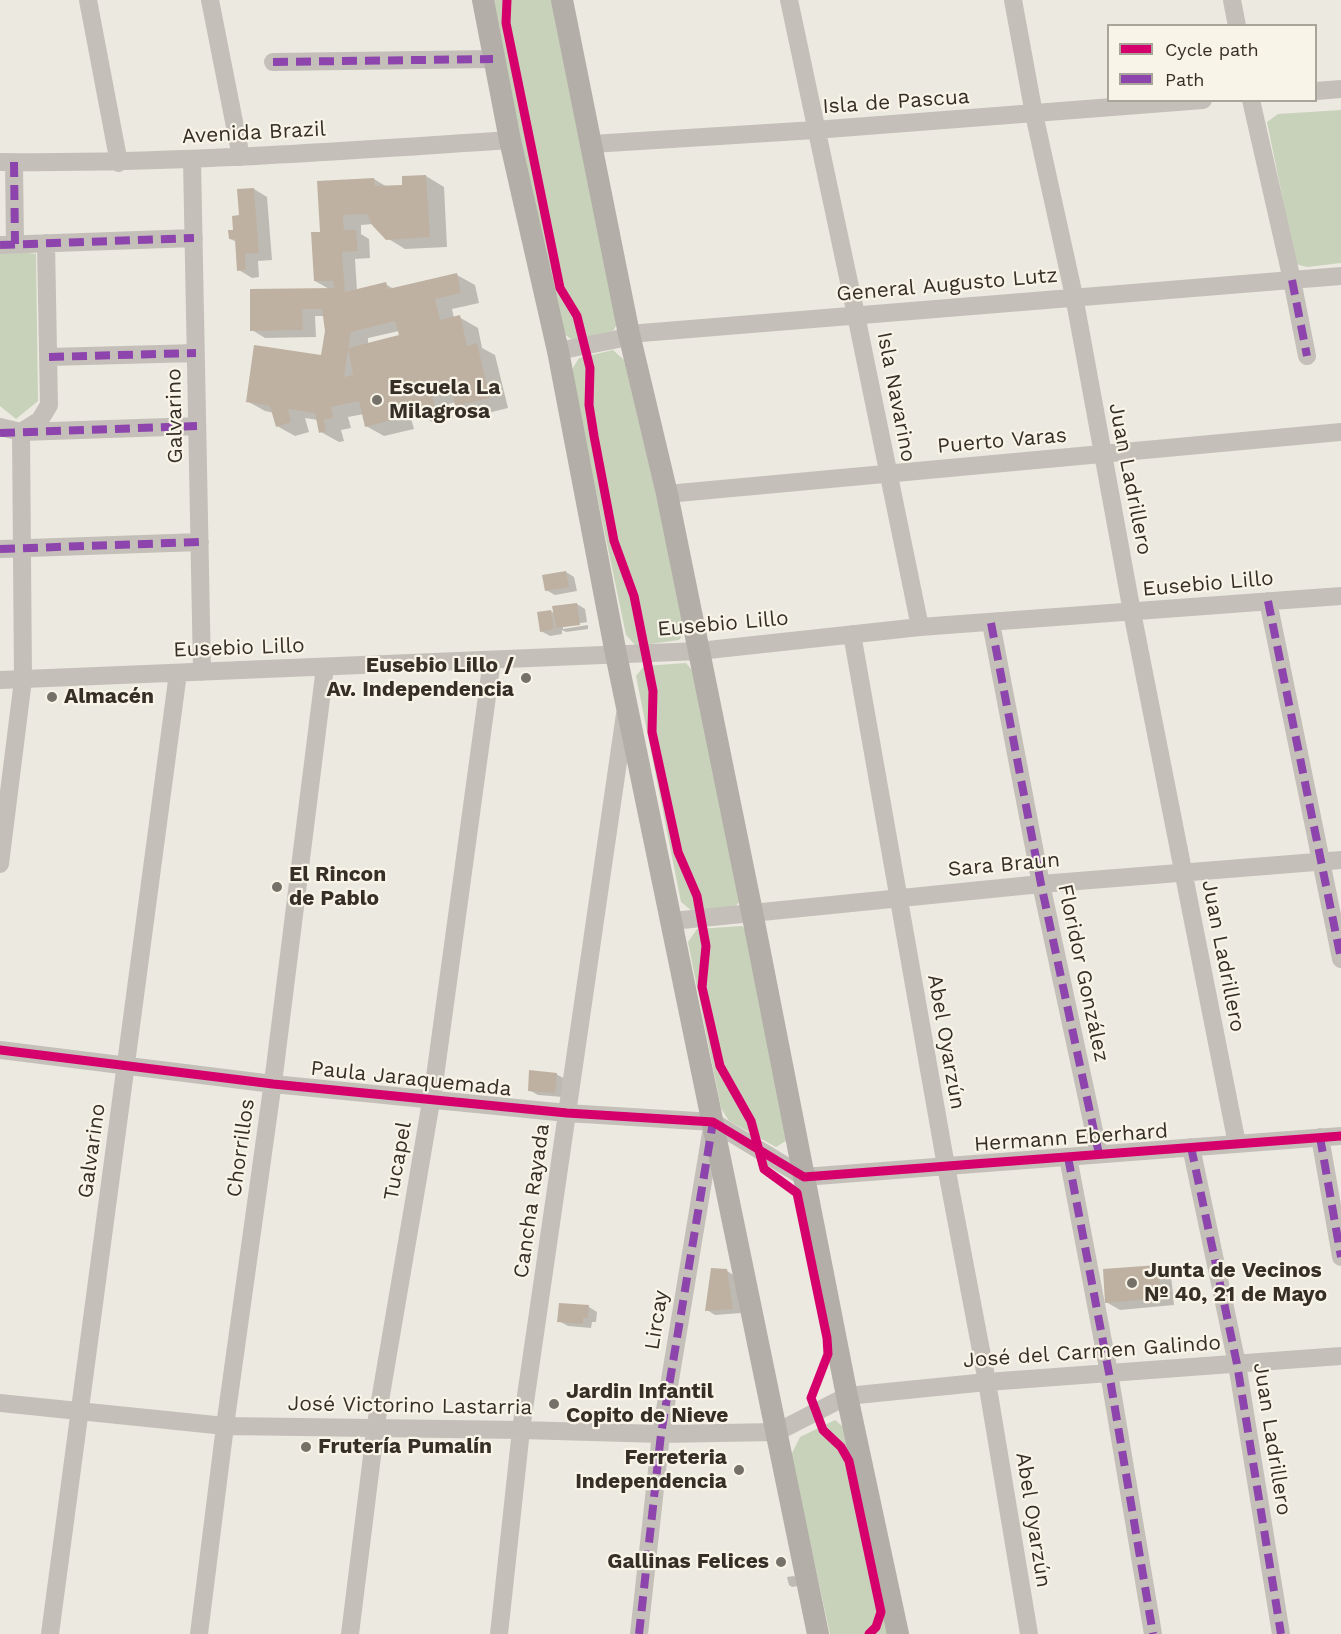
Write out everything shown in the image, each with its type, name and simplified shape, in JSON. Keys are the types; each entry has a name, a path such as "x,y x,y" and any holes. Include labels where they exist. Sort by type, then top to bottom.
{"main road":[{"path":"483,0 510,140 558,351 616,654 818,1634"},
{"path":"562,0 629,334 667,494 847,1396 898,1634"}],"street":[{"path":"88,0 119,163"},
{"path":"210,0 241,157"},
{"name":"Isla Navarino","path":"789,0 920,627"},
{"name":"Juan Ladrillero","path":"1013,0 1034,114 1074,297 1132,612 1237,1144"},
{"path":"1232,0 1237,24"},
{"path":"273,62 493,59"},
{"path":"1317,91 1341,89"},
{"name":"Isla de Pascua","path":"592,144 816,130 1179,102"},
{"path":"1251,102 1307,356"},
{"name":"Avenida Brazil","path":"7,162 119,163 192,160 510,140"},
{"name":"Galvarino","path":"192,160 202,672"},
{"path":"7,162 8,244 194,238"},
{"path":"0,426 21,432 40,420 49,405 46,243"},
{"name":"General Augusto Lutz","path":"558,351 618,339 629,334 1341,276"},
{"path":"49,357 196,353"},
{"path":"0,433 197,426"},
{"path":"0,864 23,680 21,432"},
{"name":"Puerto Varas","path":"667,494 1341,432"},
{"path":"0,549 200,542"},
{"name":"Eusebio Lillo","path":"0,680 699,651 920,627 1341,596"},
{"path":"1268,602 1341,959"},
{"name":"Floridor González","path":"991,623 1041,884 1099,1154"},
{"name":"Abel Oyarzún","path":"852,634 946,1166 987,1382 1029,1634"},
{"name":"Tucapel","path":"350,1634 375,1429 431,1100 492,660"},
{"name":"Chorrillos","path":"199,1634 225,1426 273,1084 325,667"},
{"name":"Galvarino","path":"50,1634 178,673"},
{"name":"Cancha Rayada","path":"499,1634 521,1430 627,704"},
{"name":"Sara Braun","path":"672,921 898,897 1341,860"},
{"name":"Paula Jaraquemada","path":"0,1050 273,1084 431,1100 567,1113 713,1122 804,1177"},
{"name":"Lircay","path":"639,1634 661,1434 713,1122"},
{"name":"Hermann Eberhard","path":"804,1177 1341,1136"},
{"path":"1320,1137 1341,1257"},
{"name":"Juan Ladrillero","path":"1191,1147 1237,1364 1281,1634"},
{"path":"1068,1157 1109,1372 1154,1634"},
{"name":"José del Carmen Galindo","path":"847,1396 1109,1372 1341,1356"},
{"name":"José Victorino Lastarria","path":"0,1403 225,1426 661,1434 777,1432 847,1396"}],"green space":[{"path":"491,0 552,0 620,319 613,331 572,340 562,332"},
{"path":"1341,110 1341,263 1307,267 1296,264 1267,122 1278,114"},
{"path":"13,251 36,254 38,401 16,419 0,406 0,254"},
{"path":"613,350 624,360 688,628 679,640 636,646 626,635 571,371 579,358"},
{"path":"686,663 696,675 742,900 733,908 692,911 681,902 636,676 644,666"},
{"path":"742,926 752,935 789,1139 776,1147 729,1121 721,1108 688,942 697,929"},
{"path":"835,1420 847,1430 892,1634 830,1634 791,1455 800,1437"}],"building":[{"path":"426,175 430,237 386,240 372,225 367,214 343,215 344,230 356,230 358,251 342,252 345,292 386,282 388,289 457,273 461,293 435,299 440,320 460,315 467,346 477,343 490,398 455,406 451,389 432,394 435,408 414,413 412,401 393,405 396,419 365,427 359,401 331,407 333,418 324,420 326,431 319,433 315,413 288,409 291,422 276,427 270,406 246,402 254,345 321,355 325,331 322,309 302,309 303,330 250,331 250,289 334,288 333,281 314,281 311,232 320,232 317,181 374,178 375,186 402,185 402,176","holes":["395,321 399,335 348,348 351,332","348,349 353,375 344,377"]},
{"path":"254,188 259,253 245,254 246,270 237,271 235,239 229,239 228,230 233,230 232,216 239,215 237,189"},
{"path":"566,571 569,587 545,591 542,575"},
{"path":"577,603 580,625 556,628 552,606"},
{"path":"551,610 554,629 540,632 537,612"},
{"path":"529,1070 557,1073 555,1093 528,1091"},
{"name":"Junta de Vecinos Nº 40, 21 de Mayo","path":"1158,1265 1161,1298 1105,1303 1103,1269"},
{"path":"711,1268 727,1269 733,1309 705,1311"},
{"path":"559,1303 589,1305 588,1318 583,1318 583,1324 557,1322"}],"marked path":[{"path":"273,62 493,59"},
{"path":"14,162 15,244"},
{"path":"0,245 194,238"},
{"path":"1292,280 1307,356"},
{"path":"49,357 196,353"},
{"path":"0,433 197,426"},
{"path":"0,549 200,542"},
{"path":"1268,601 1341,959"},
{"path":"991,623 1041,884 1099,1154"},
{"path":"639,1634 661,1434 713,1122"},
{"path":"1320,1137 1341,1257"},
{"path":"1191,1147 1237,1364 1281,1634"},
{"path":"1068,1157 1109,1373 1153,1634"}],"cycle path":[{"path":"507,0 506,23 560,288 577,316 590,368 589,405 614,541 634,596 653,691 652,732 678,852 697,896 706,946 702,987 720,1066 751,1121 764,1169 797,1193 827,1338 828,1354 811,1398 823,1430 841,1447 849,1461 881,1612 876,1627 869,1634"},
{"path":"0,1050 273,1084 567,1113 713,1122 804,1177 1341,1136"}],"place":[{"name":"Escuela La Milagrosa","path":"377,400"},
{"name":"Eusebio Lillo / Av. Independencia","path":"526,678"},
{"name":"Almacén","path":"52,697"},
{"name":"El Rincon de Pablo","path":"277,887"},
{"name":"Junta de Vecinos Nº 40, 21 de Mayo","path":"1132,1283"},
{"name":"Jardin Infantil Copito de Nieve","path":"554,1404"},
{"name":"Frutería Pumalín","path":"306,1447"},
{"name":"Ferreteria Independencia","path":"739,1470"},
{"name":"Gallinas Felices","path":"781,1562"}]}
